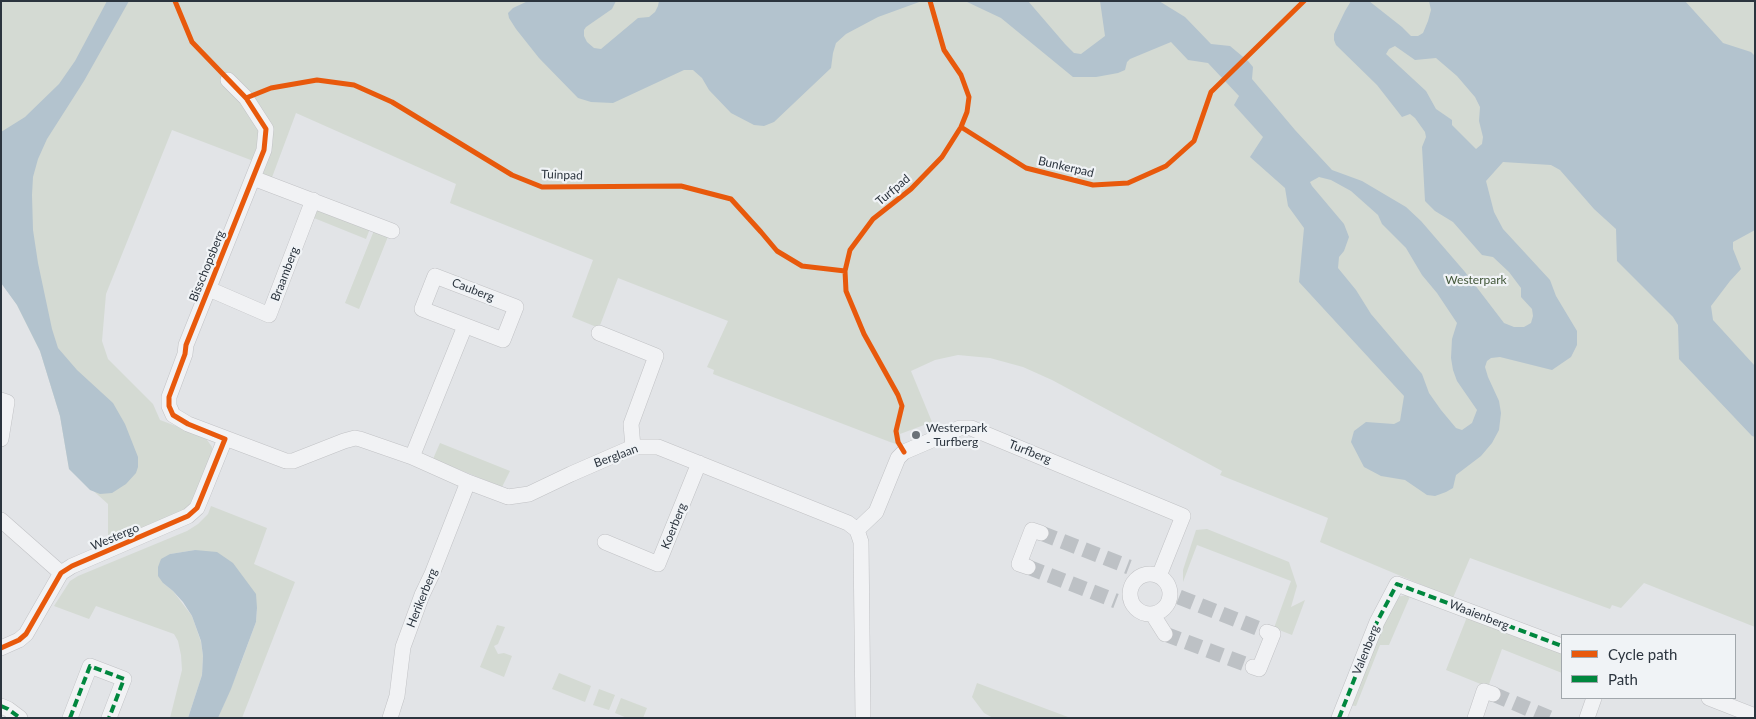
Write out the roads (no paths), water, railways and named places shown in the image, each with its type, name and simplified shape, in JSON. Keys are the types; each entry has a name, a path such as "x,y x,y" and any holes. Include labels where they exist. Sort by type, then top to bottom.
{"street":[{"name":"Bisschopsberg","path":"225,439 188,424 174,415 169,397 185,354 186,346 264,150 266,129 246,98 228,80"},
{"path":"253,178 392,231"},
{"name":"Braamberg","path":"209,289 269,315 313,200"},
{"name":"Cauberg","path":"435,276 516,307 503,340 465,326 422,309 435,276"},
{"path":"412,457 465,326"},
{"path":"599,333 656,356 632,424 633,447"},
{"path":"1,400 7,402 1,439"},
{"name":"Turfberg","path":"857,530 876,512 898,458 904,452 960,428 971,428 1183,516 1152,575 1134,581 1129,592 1136,609"},
{"name":"Berglaan","path":"225,439 286,461 293,461 354,438 412,457 468,482 508,497 529,494 633,447 658,447 848,522 857,530"},
{"name":"Westergo","path":"61,573 72,566 188,516 197,508 225,439"},
{"name":"Koerberg","path":"605,542 658,564 699,463"},
{"name":"Herikerberg","path":"390,718 397,696 403,647 422,594 432,574 468,482"},
{"path":"1,520 61,573 26,634 19,640 1,648"},
{"path":"857,530 862,542 864,718"},
{"path":"1028,567 1019,564 1032,530 1041,533"},
{"path":"1116,601 1146,614 1153,615 1164,610 1175,595 1166,582 1129,567"},
{"name":"Waaienberg","path":"1397,584 1561,646"},
{"name":"Valenberg","path":"1339,718 1377,622 1397,584"},
{"path":"1153,615 1165,634"},
{"path":"1253,667 1259,669 1273,634 1267,632"},
{"path":"70,718 90,666 124,679 109,718"},
{"path":"1474,718 1484,691 1493,694"},
{"path":"1587,718 1594,699"},
{"path":"1712,699 1755,716"},
{"path":"1,706 20,718"}],"water":[{"path":"107,1 129,1 84,81 47,139 38,159 33,177 32,195 33,230 38,263 58,348 77,370 113,403 125,424 138,457 136,473 126,484 112,493 100,494 90,490 69,469 60,416 40,351 17,305 1,283 1,132 25,117 59,84 75,61"},
{"path":"528,1 616,1 612,9 584,30 587,42 594,48 601,49 638,18 649,17 655,12 659,1 922,1 878,17 846,34 836,43 831,68 774,122 764,126 754,125 731,113 693,70 684,70 613,103 591,102 578,98 539,58 509,18 508,13 513,8"},
{"path":"965,1 1028,1 1074,53 1081,54 1105,36 1100,1 1159,1 1185,17 1211,44 1230,46 1248,61 1253,67 1252,79 1332,170 1362,181 1406,207 1421,221 1465,272 1504,323 1514,327 1524,327 1531,323 1532,309 1521,297 1521,288 1509,272 1493,257 1482,255 1453,222 1435,211 1425,201 1422,147 1426,137 1425,132 1410,114 1402,117 1377,85 1336,45 1334,34 1345,11 1351,1 1369,1 1411,36 1418,36 1423,33 1428,21 1431,10 1429,1 1685,1 1723,43 1751,52 1755,56 1755,230 1733,242 1733,249 1741,269 1711,306 1713,320 1755,366 1755,437 1679,359 1678,325 1673,317 1617,261 1616,229 1594,209 1560,170 1551,165 1503,162 1486,181 1494,212 1503,229 1550,280 1556,296 1577,331 1577,345 1571,357 1552,370 1500,357 1491,358 1487,361 1485,367 1488,377 1499,401 1501,413 1499,430 1492,443 1481,456 1456,475 1453,488 1435,496 1427,495 1405,480 1381,476 1364,467 1351,442 1354,431 1366,422 1394,424 1400,421 1404,396 1299,282 1304,228 1288,206 1285,188 1250,157 1263,137 1234,105 1239,96 1208,63 1188,60 1171,42 1130,59 1125,70 1118,73 1096,77 1073,77 1001,18","holes":["1395,46 1415,60 1436,58 1457,76 1475,97 1480,107 1479,121 1483,137 1482,144 1476,149 1452,125 1452,120 1436,109 1426,91 1386,54 1389,49","1319,177 1331,180 1351,191 1378,215 1382,224 1406,248 1422,275 1437,293 1457,323 1452,339 1451,358 1453,370 1457,381 1477,410 1472,423 1462,430 1456,428 1441,410 1429,393 1422,374 1371,314 1356,290 1338,268 1339,257 1344,251 1349,237 1344,224 1312,186 1310,182"]},
{"path":"195,550 217,552 233,563 256,594 256,622 218,718 188,718 202,675 203,656 201,641 192,616 183,602 158,576 158,567 161,559 170,554"}],"tunnel":[{"path":"1041,533 1129,567"},
{"path":"1028,567 1116,601"},
{"path":"1179,597 1267,632"},
{"path":"1165,634 1253,667"},
{"path":"1493,694 1550,718"}],"place":[{"name":"Westerpark - Turfberg","path":"916,435"}],"park label":[{"name":"Westerpark","path":"1476,280"}]}
